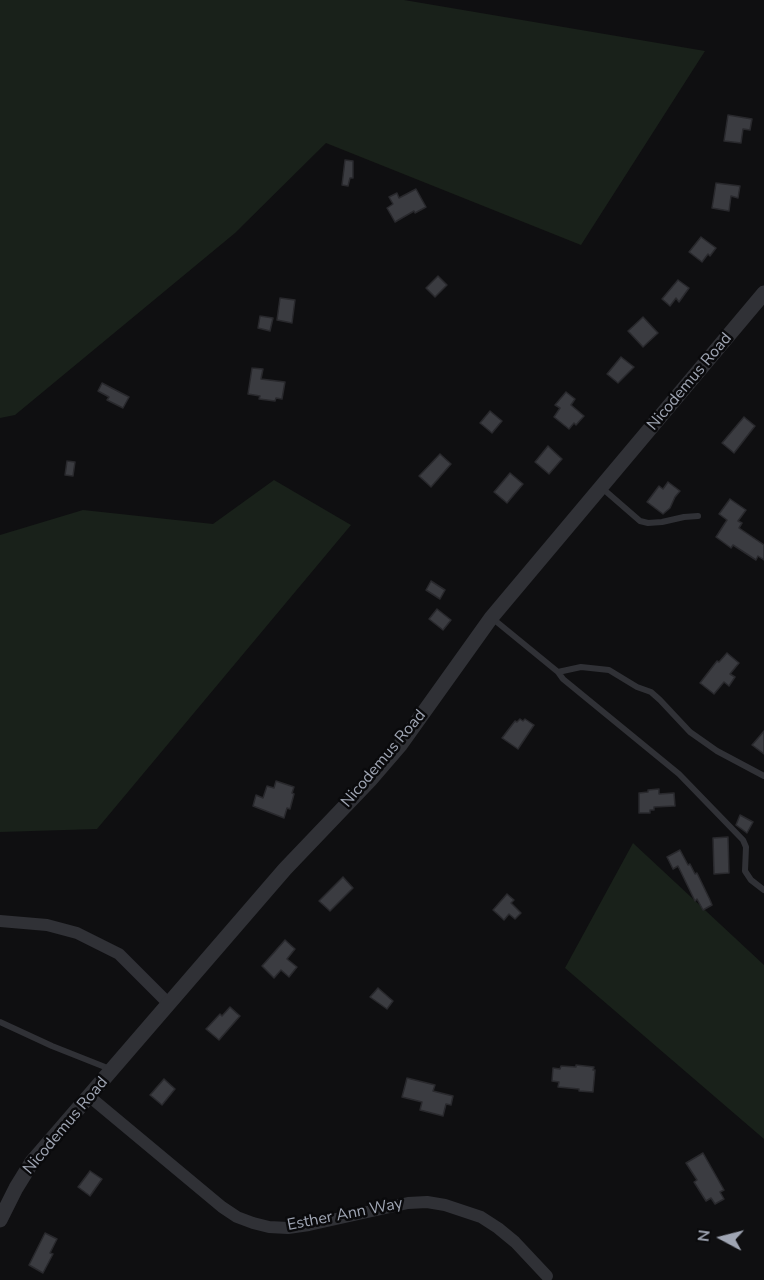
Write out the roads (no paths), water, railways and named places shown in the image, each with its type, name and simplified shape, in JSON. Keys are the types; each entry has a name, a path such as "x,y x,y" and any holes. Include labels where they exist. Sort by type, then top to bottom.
{"street":[{"name":"Nicodemus Road","path":"0,1220 16,1188 33,1162 285,869 401,744 491,618 764,293"},
{"path":"0,921 47,926 76,933 119,954 168,1003"},
{"name":"Esther Ann Way","path":"90,1097 237,1217 269,1227 288,1228 408,1203 427,1202 445,1205 481,1217 498,1228 515,1242 547,1276"}],"lane":[{"path":"602,487 640,521 662,522 698,516"},
{"path":"491,618 679,774 743,840 746,847 745,871 764,890"},
{"path":"558,672 580,667 609,670 637,687 651,692 690,732 717,751 764,776"},
{"path":"0,1022 112,1070"}]}
